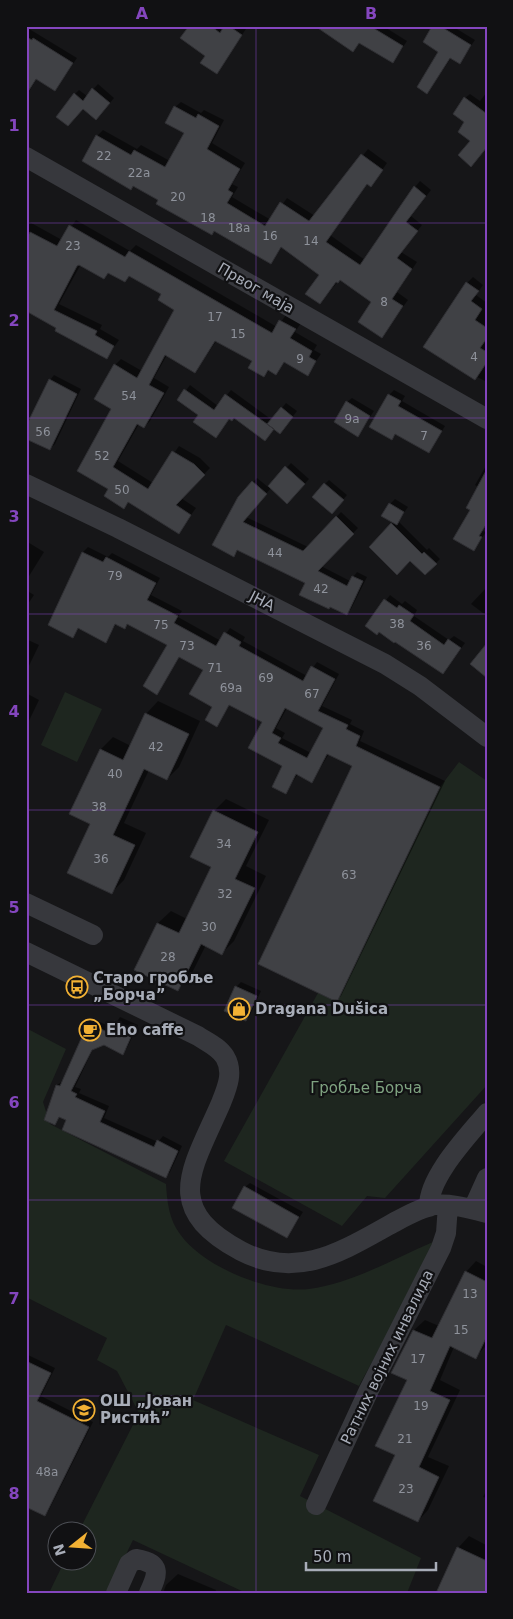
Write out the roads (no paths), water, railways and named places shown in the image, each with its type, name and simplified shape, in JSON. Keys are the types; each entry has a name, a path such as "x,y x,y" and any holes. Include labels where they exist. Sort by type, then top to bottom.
{"street":[{"name":"Првог маја","path":"26,157 487,419"},
{"name":"ЈНА","path":"26,484 385,664 449,707 487,737"},
{"path":"26,903 93,935"},
{"path":"26,952 198,1036 225,1056 229,1069 228,1086 196,1160 190,1181 189,1195 195,1214 202,1223 229,1244 246,1254 289,1263 316,1260 333,1256 412,1213 438,1206 480,1211 487,1178"},
{"name":"Ратних војних инвалида","path":"316,1506 369,1390 441,1248 446,1233 438,1206 430,1194 438,1177 487,1113"},
{"path":"116,1593 129,1564 136,1559 152,1564 156,1568 157,1576 149,1593"}],"place":[{"name":"Старо гробље „Борча”","path":"77,987"},
{"name":"Dragana Dušica","path":"239,1009"},
{"name":"Eho caffe","path":"90,1030"},
{"name":"ОШ „Јован Ристић”","path":"84,1410"}],"park label":[{"name":"Гробље Борча","path":"366,1088"}]}
